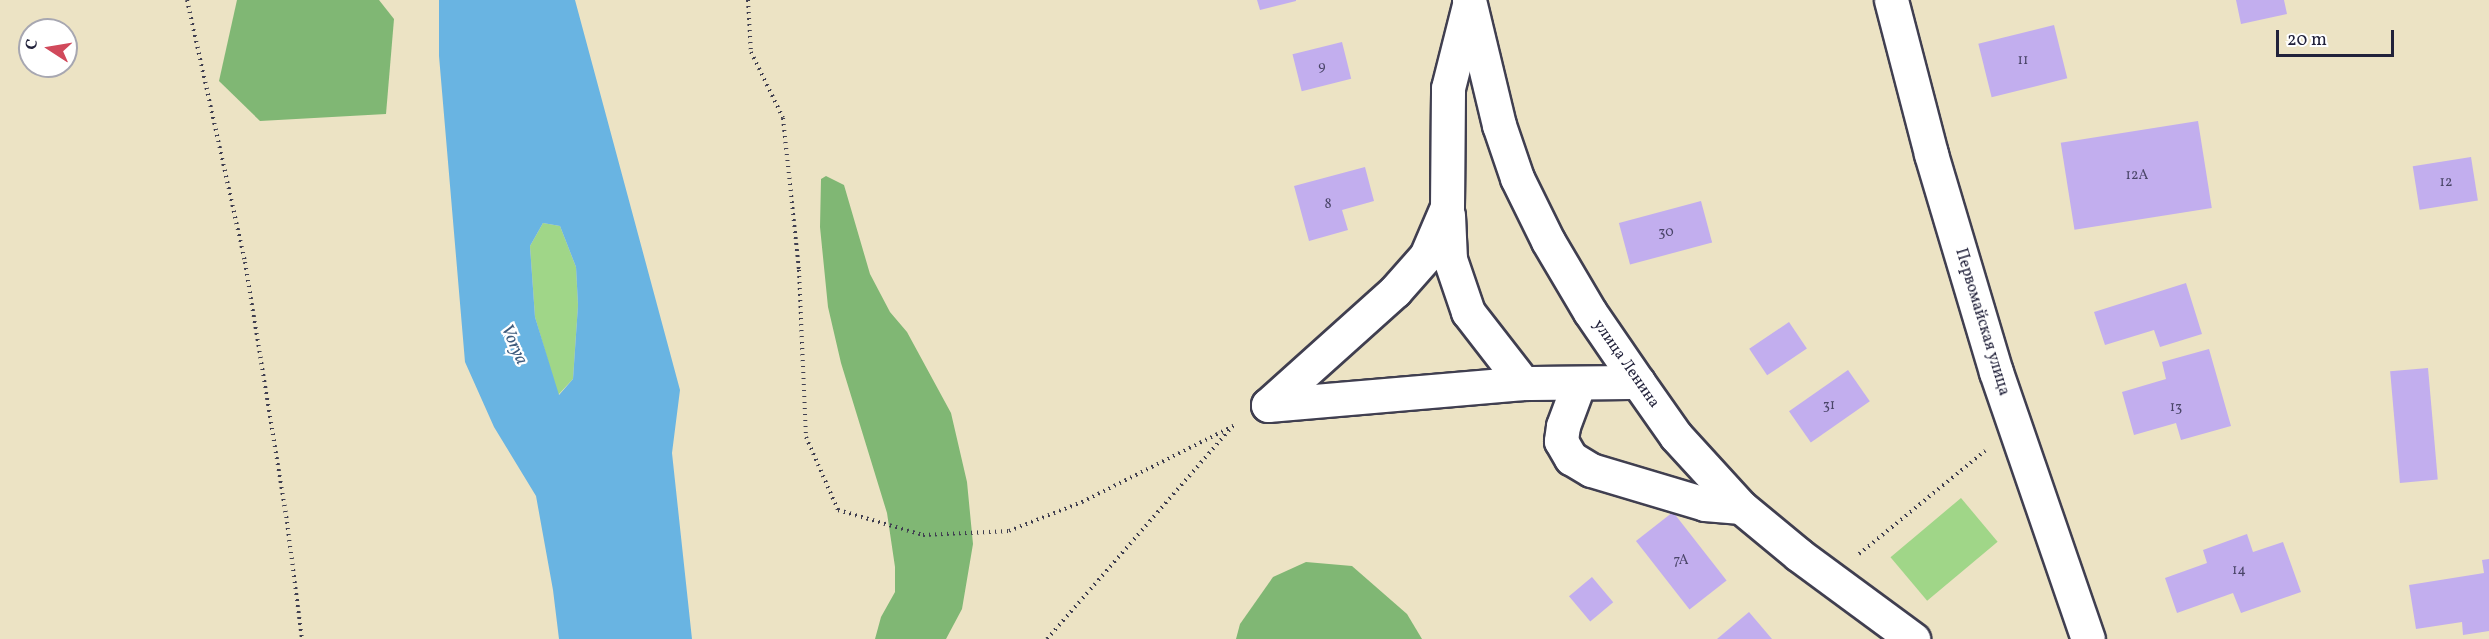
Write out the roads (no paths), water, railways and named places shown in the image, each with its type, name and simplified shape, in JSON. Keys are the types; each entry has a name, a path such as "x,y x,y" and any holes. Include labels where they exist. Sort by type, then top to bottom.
{"street":[{"name":"Первомайская улица","path":"1891,0 1931,154 2015,427 2088,639"},
{"path":"1469,2 1455,50 1448,88 1447,207 1450,259 1468,312 1523,383"},
{"name":"улица Ленина","path":"1469,2 1499,124 1517,178 1548,241 1590,312 1638,382 1676,436 1741,507 1913,639"},
{"path":"1447,207 1426,256 1395,291 1268,405 1523,383 1638,382"},
{"path":"1579,383 1563,426 1561,441 1571,458 1591,470 1705,504 1741,507"}],"water":[{"name":"Vorya","path":"439,0 575,0 680,390 672,453 692,639 559,639 553,590 536,496 494,427 465,362 439,56","holes":["543,223 560,226 576,267 578,305 573,379 559,395 535,317 530,246"]}]}
